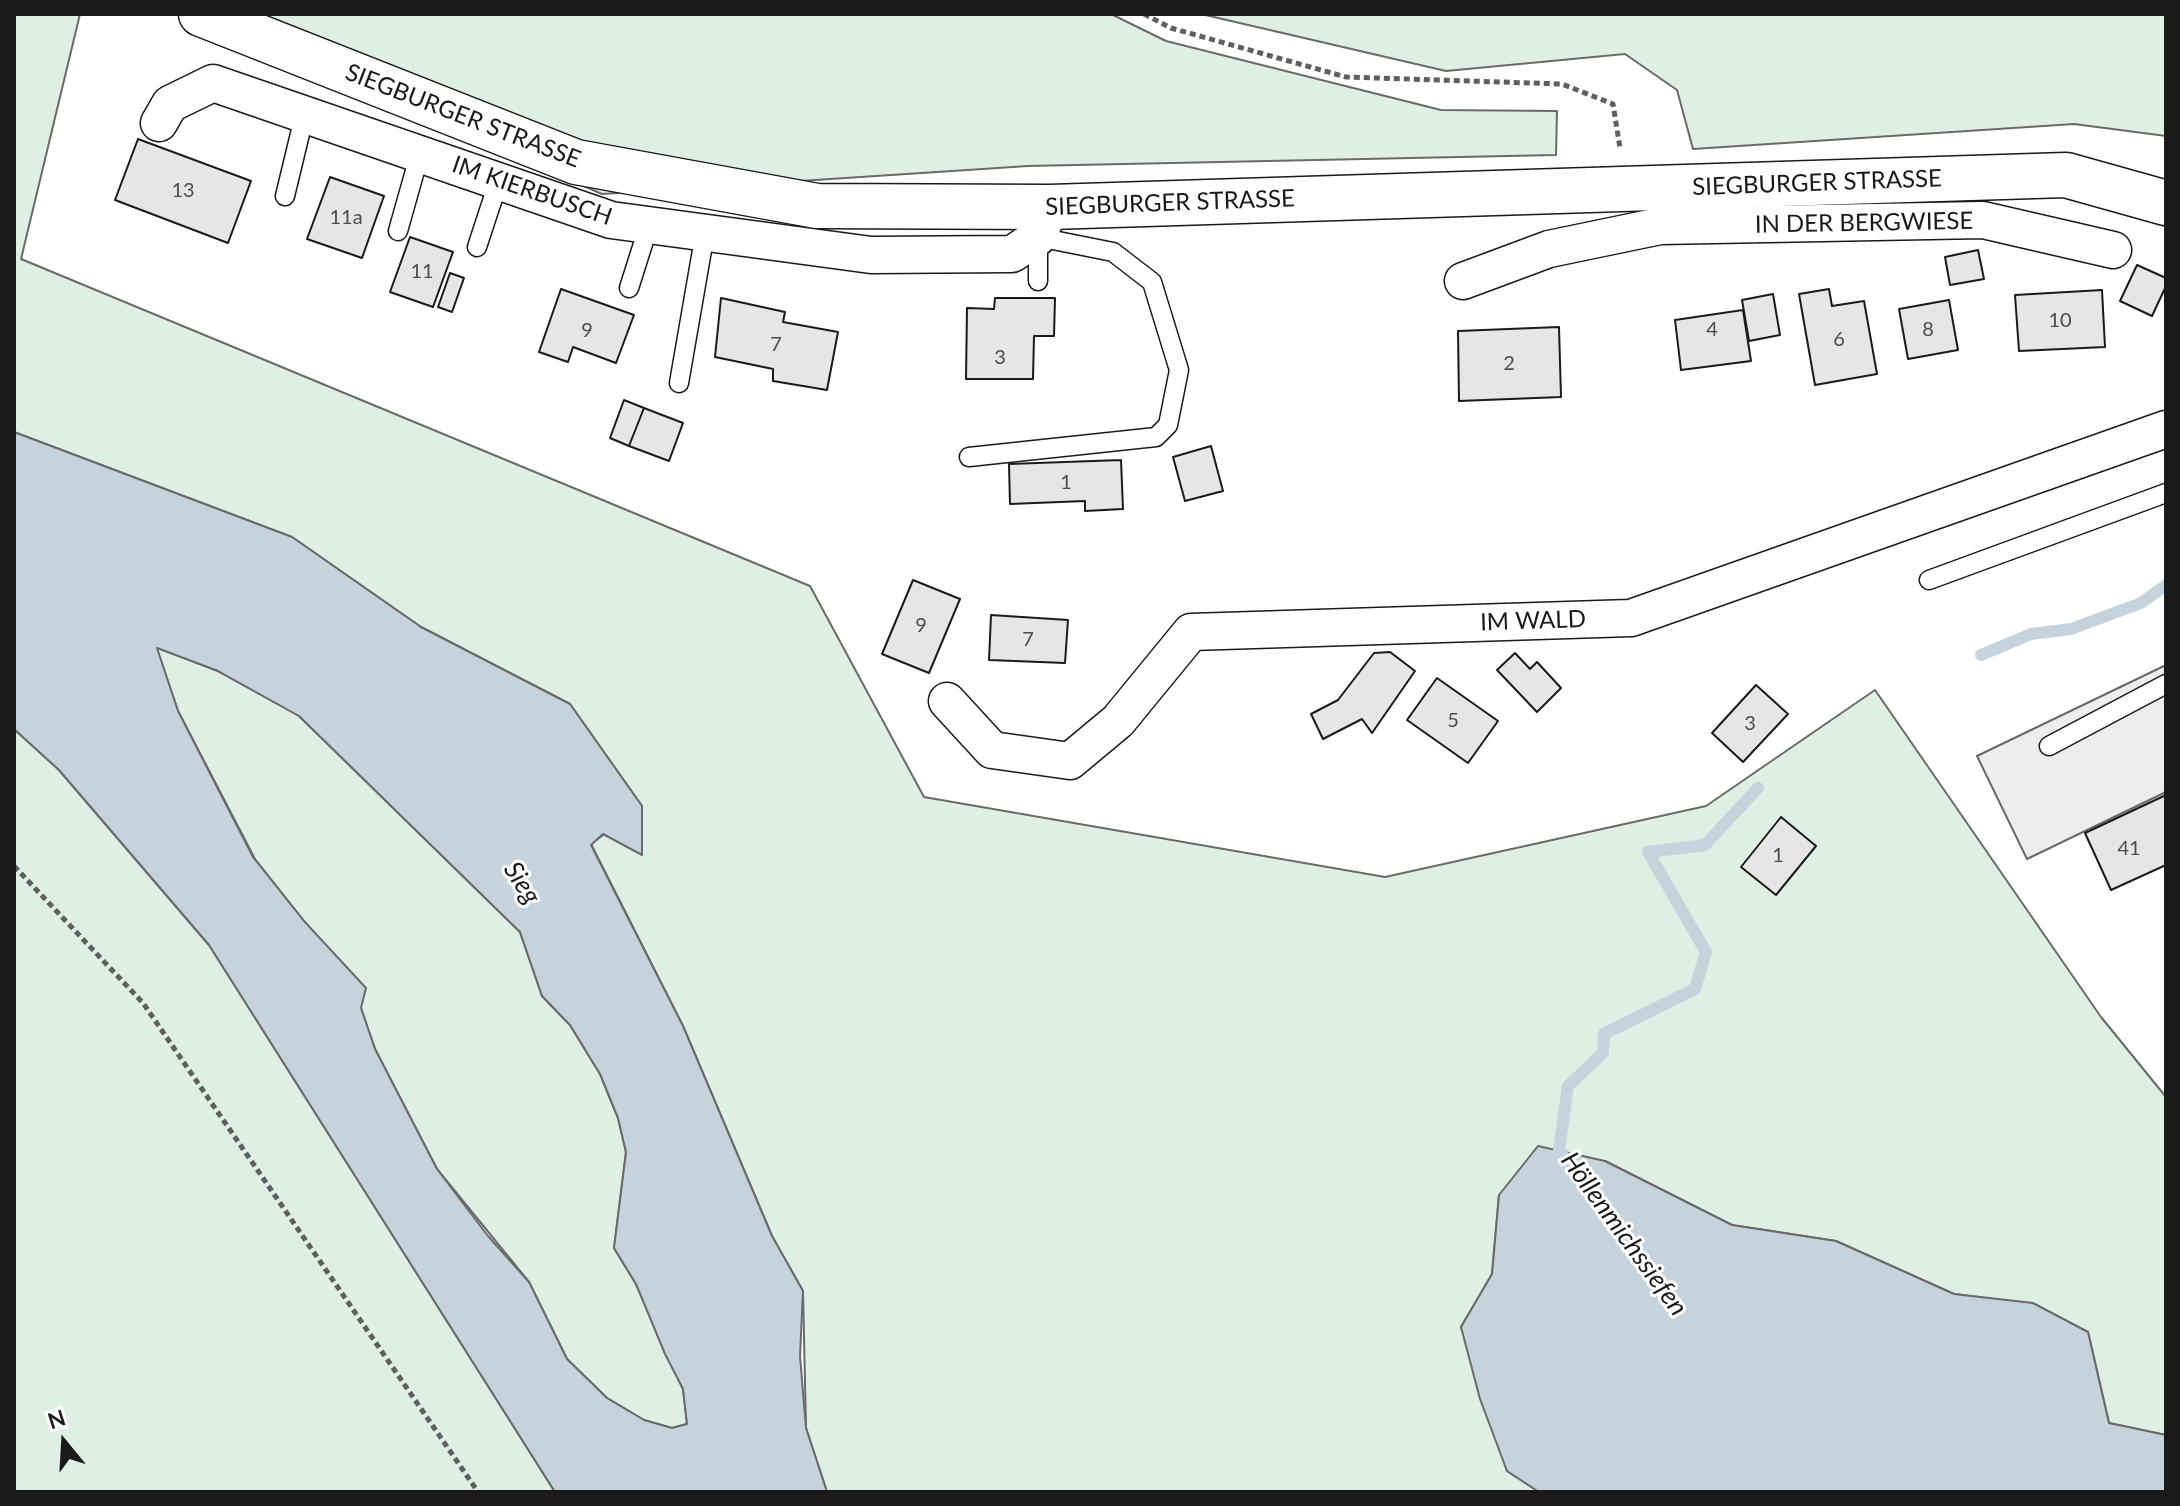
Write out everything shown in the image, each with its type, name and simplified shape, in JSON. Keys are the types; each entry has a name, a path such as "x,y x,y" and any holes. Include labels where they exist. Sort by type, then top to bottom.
{"main road":[{"name":"SIEGBURGER STRASSE","path":"201,14 576,162 817,206 1044,222 1627,189 2066,175 2166,203"}],"street":[{"name":"IM KIERBUSCH","path":"159,123 170,104 213,83 611,220 871,255 1012,254 1044,222"},
{"path":"1627,189 1660,226"},
{"name":"IN DER BERGWIESE","path":"1463,281 1549,249 1660,226 1983,220 2113,250"},
{"name":"IM WALD","path":"947,701 992,750 1070,761 1118,721 1191,632 1631,618 2166,429"}],"lane":[{"path":"285,196 305,113"},
{"path":"398,231 420,153"},
{"path":"477,247 499,180"},
{"path":"969,457 1156,437 1168,425 1179,370 1152,282 1113,252 1044,222 1038,281"},
{"path":"629,288 649,225"},
{"path":"679,383 705,233"},
{"path":"1929,580 2166,493"},
{"path":"2049,746 2166,684"}],"path":[{"path":"1144,14 1171,28 1346,77 1562,84 1613,104 1627,189"},
{"path":"14,866 143,1003 478,1492"}],"green space":[{"path":"14,14 80,14 21,259 810,586 924,797 1385,877 1706,806 1875,690 2101,1017 2166,1097 2166,1435 2109,1423 2088,1332 2033,1304 1954,1294 1836,1241 1732,1225 1605,1161 1499,1195 1492,1274 1461,1327 1507,1471 1539,1492 827,1492 806,1428 803,1291 772,1236 683,1026 591,844 642,806 570,704 421,627 292,537 14,432"},
{"path":"192,14 1111,14 1166,41 1441,110 1557,111 1556,155 1028,166 602,194"},
{"path":"1201,14 2166,14 2166,136 2074,124 1693,149 1677,90 1625,54 1446,71"},
{"path":"156,647 218,671 298,715 520,932 542,996 570,1025 600,1074 618,1118 626,1152 614,1248 636,1284 683,1389 687,1424 672,1428 644,1420 607,1398 567,1359 529,1282 437,1169 375,1049 361,1008 304,921 255,859 178,711"},
{"path":"14,729 59,770 209,945 555,1492 14,1492"}],"shaded area":[{"path":"2164,666 2166,792 2027,859 1977,756"}],"water":[{"name":"Sieg","path":"14,432 292,537 421,627 570,704 642,806 642,855 603,834 591,845 683,1026 772,1236 803,1291 800,1356 806,1428 827,1492 555,1492 209,945 59,770 14,729","holes":["157,648 218,671 299,716 520,932 542,996 570,1025 600,1074 618,1118 626,1152 614,1248 636,1284 683,1389 687,1424 672,1428 644,1420 607,1398 567,1359 529,1282 488,1236 437,1169 375,1049 361,1008 366,988 304,921 253,857 178,711"]},
{"path":"1538,1146 1605,1161 1732,1225 1836,1241 1954,1294 2033,1303 2088,1332 2109,1423 2166,1435 2166,1492 1539,1492 1507,1471 1480,1399 1461,1327 1492,1274 1499,1195"}],"building":[{"path":"138,139 251,181 228,243 115,200"},
{"path":"330,177 384,196 362,258 307,239"},
{"path":"410,237 453,252 433,307 390,292"},
{"path":"1978,250 1984,279 1950,285 1945,257"},
{"path":"2137,265 2166,278 2166,286 2152,316 2120,301"},
{"path":"450,273 464,278 452,312 438,307"},
{"path":"561,289 634,315 616,363 573,347 568,362 539,352"},
{"path":"1829,289 1832,306 1864,301 1877,374 1815,385 1799,294"},
{"path":"2102,290 2105,347 2019,351 2015,295"},
{"path":"1773,294 1780,335 1749,341 1742,300"},
{"path":"721,298 785,312 783,322 838,332 827,390 773,381 773,369 715,357"},
{"path":"995,298 1055,298 1054,336 1034,336 1033,379 966,379 967,308 994,309"},
{"path":"1949,300 1958,350 1908,359 1899,309"},
{"path":"1743,310 1751,361 1681,370 1675,320"},
{"path":"1559,327 1561,397 1459,401 1458,331"},
{"path":"624,400 644,408 629,446 610,438"},
{"path":"644,408 683,423 669,461 629,446"},
{"path":"1211,446 1223,491 1185,501 1173,457"},
{"path":"1121,460 1123,509 1085,511 1085,501 1010,504 1009,464"},
{"path":"913,580 960,599 929,673 882,654"},
{"path":"991,615 1068,620 1065,663 989,660"},
{"path":"1390,652 1415,671 1372,733 1362,719 1323,739 1311,714 1338,700 1374,653"},
{"path":"1515,653 1530,669 1537,662 1561,688 1537,712 1497,670"},
{"path":"1437,678 1498,721 1468,763 1407,720"},
{"path":"1756,685 1788,714 1743,762 1712,733"},
{"path":"2166,795 2166,865 2111,890 2085,833"},
{"path":"1781,817 1816,846 1776,895 1741,867"}],"waterway":[{"name":"Höllenmichssiefen","path":"1981,655 2031,634 2071,629 2141,603 2166,585"},
{"name":"Höllenmichssiefen","path":"1569,1164 1559,1150 1568,1086 1603,1053 1604,1034 1695,989 1706,952 1648,852 1705,845 1758,788"}]}
